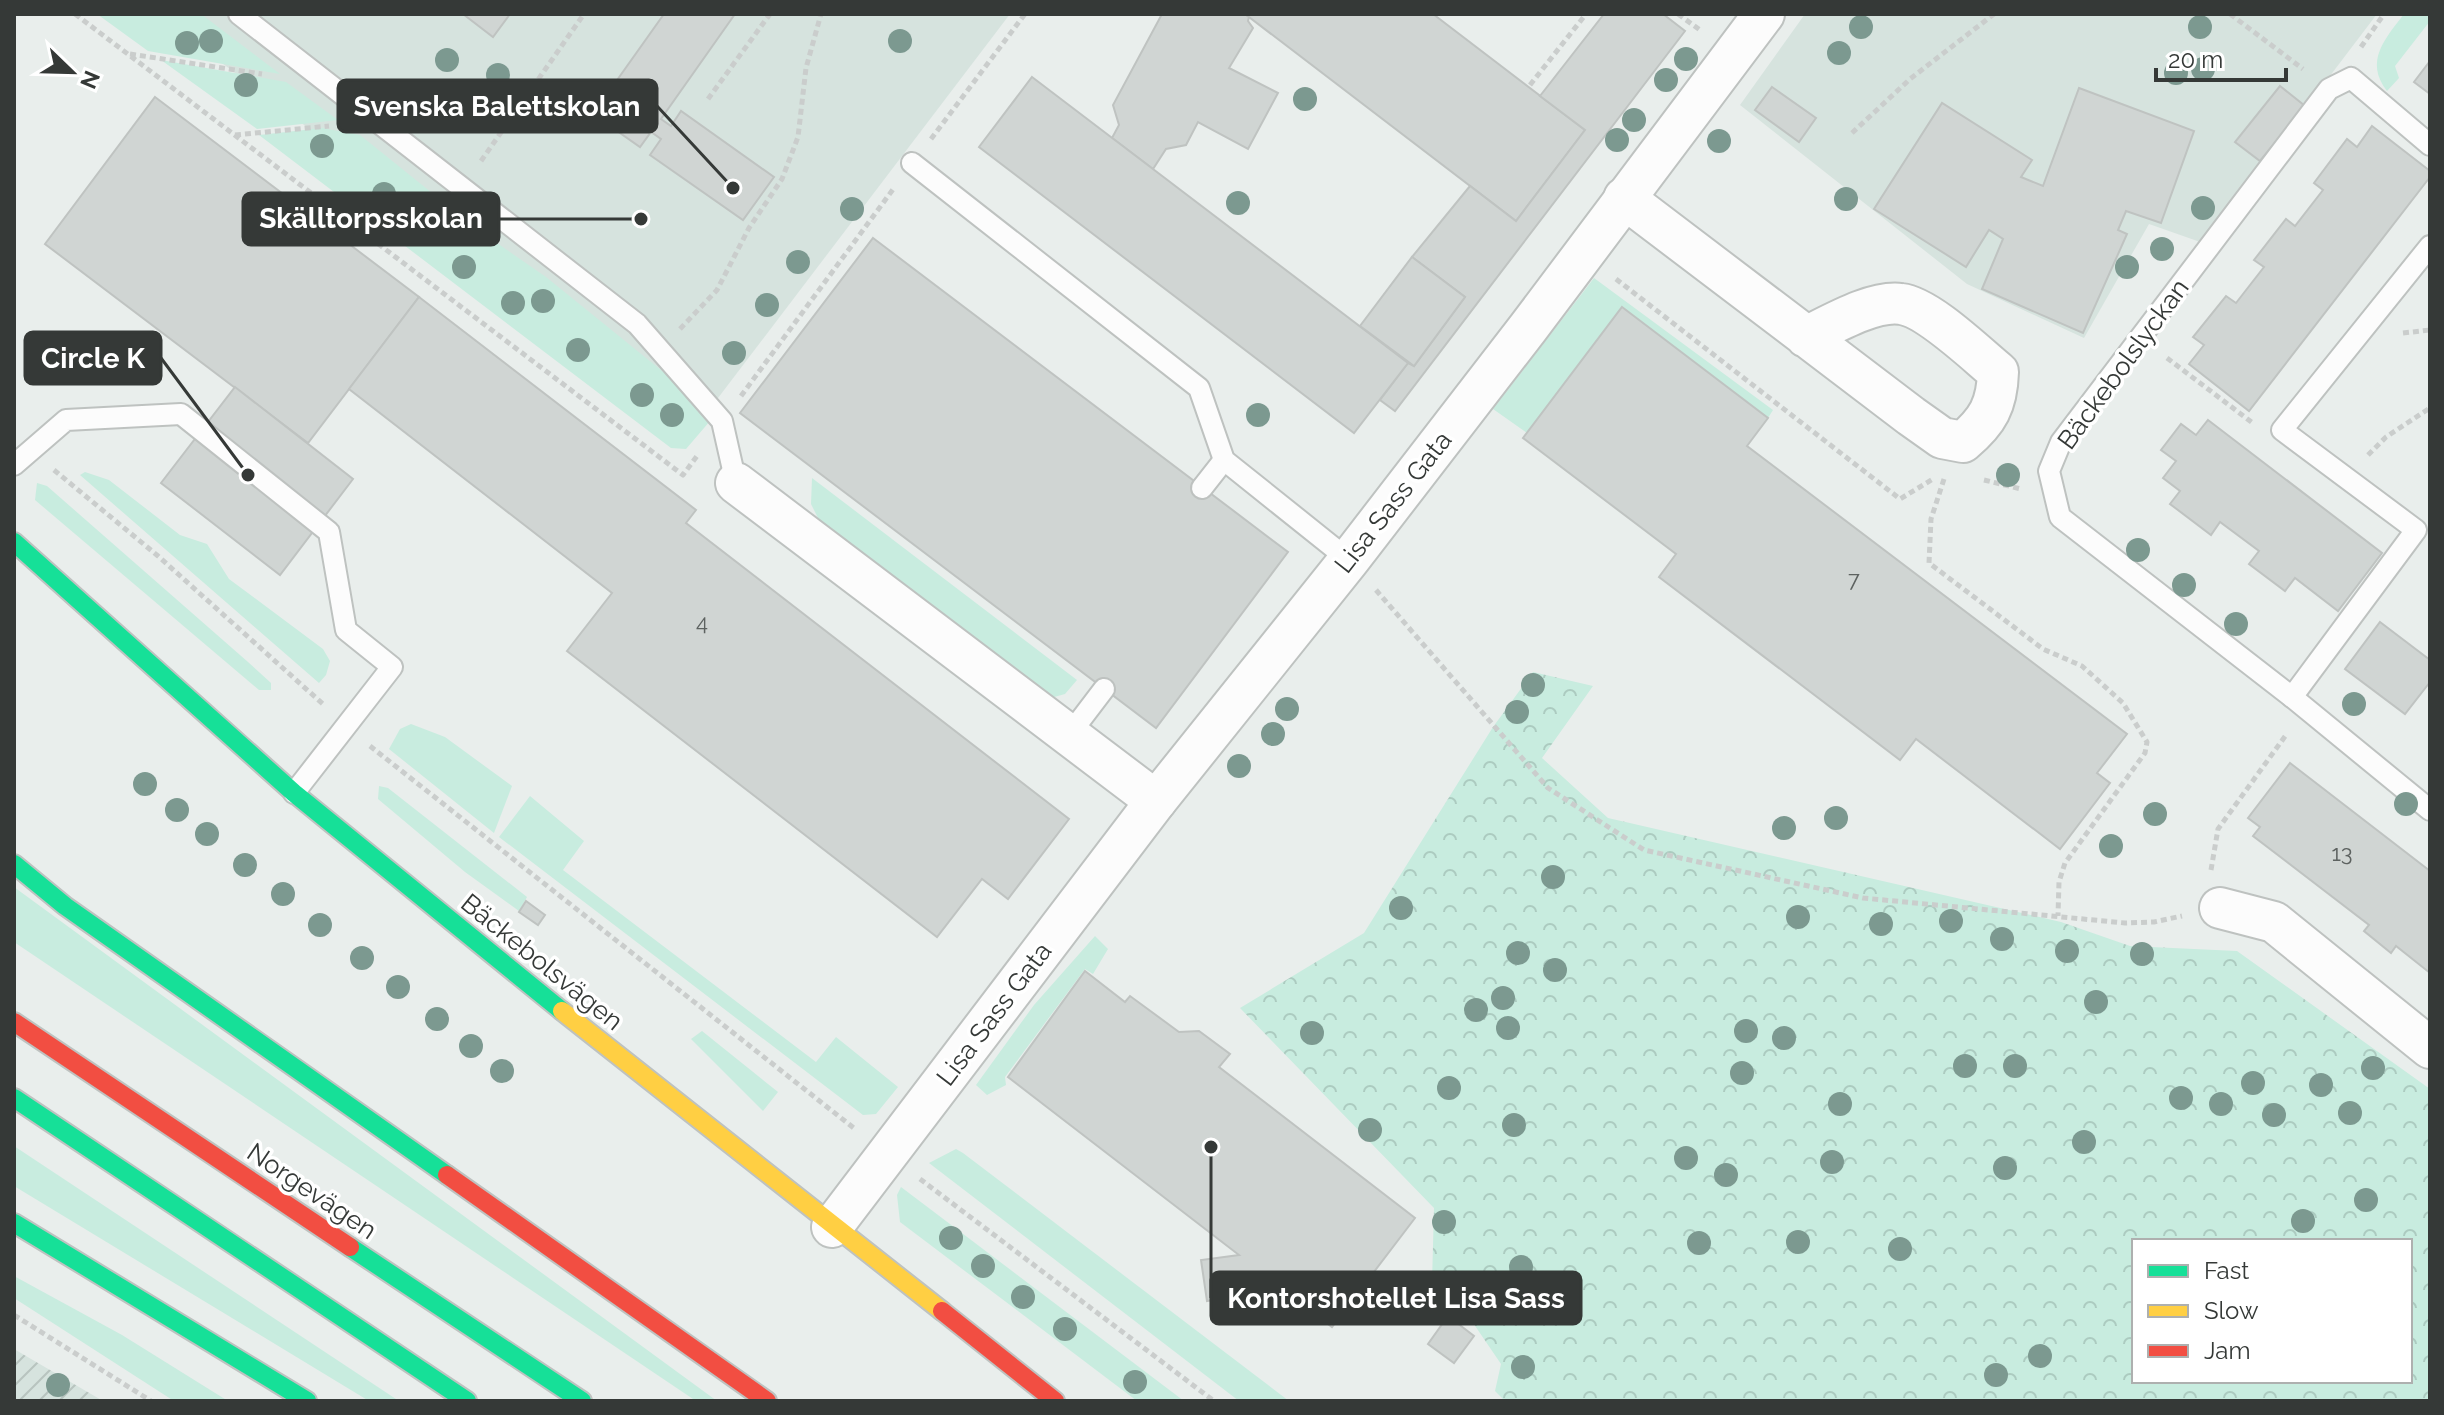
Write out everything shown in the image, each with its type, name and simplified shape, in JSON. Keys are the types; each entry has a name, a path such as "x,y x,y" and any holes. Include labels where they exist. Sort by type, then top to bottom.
{"main road":[{"name":"Bäckebolsvägen","path":"14,542 294,793 832,1227 1055,1401"},
{"path":"14,864 65,906 767,1401"},
{"name":"Norgevägen","path":"14,1022 514,1359 582,1401"},
{"path":"14,1098 467,1401"},
{"path":"14,1223 307,1401"}],"street":[{"name":"Lisa Sass Gata","path":"832,1227 1156,801 1360,573 1583,253 1764,14"},
{"path":"1624,198 1806,337"},
{"path":"736,483 1156,801"},
{"path":"2220,908 2274,922 2430,1048"}],"lane":[{"path":"239,14 637,324 722,421 736,483"},
{"path":"2351,78 2430,145"},
{"name":"Bäckebolslyckan","path":"2053,497 2049,471 2061,442 2329,89 2351,78"},
{"path":"912,163 1199,388 1224,460 1360,573"},
{"path":"2298,702 2416,530 2282,430 2430,246"},
{"path":"14,465 66,420 181,414 329,532 346,630 392,667 294,793"},
{"path":"1202,488 1224,460"},
{"path":"2053,497 2060,517 2298,702 2430,810"},
{"path":"1069,735 1104,689"}],"path":[{"path":"463,188 584,14"},
{"path":"708,99 770,14"},
{"path":"658,348 717,290 749,228 782,179 798,137 806,68 821,14"},
{"path":"1530,85 1586,14"},
{"path":"1852,133 1910,79 1994,14"},
{"path":"2230,14 2329,89"},
{"path":"2351,78 2362,43 2384,14"},
{"path":"129,54 332,86"},
{"path":"234,135 329,126 395,135"},
{"path":"1583,253 1900,499 1947,471 1931,519 1929,563 2034,643 2082,666 2123,703 2143,731 2145,753 2065,863 2059,882 2058,916"},
{"path":"2141,338 2249,423 2282,430"},
{"path":"2348,480 2386,437 2430,408"},
{"path":"29,450 158,556 348,727 887,1154 1214,1401"},
{"path":"1977,478 2053,497"},
{"path":"1360,573 1548,788 1644,850 1863,898 2154,922 2220,908 2211,869 2218,829 2298,702"},
{"path":"14,1315 151,1401"}],"shaded area":[{"path":"157,14 1010,14 699,423"},
{"path":"1805,14 2377,14 2203,243 2149,224 2084,338 1967,284 1740,105"},
{"path":"14,1349 103,1401 14,1401"}],"green space":[{"path":"97,14 201,14 280,74 148,51"},
{"path":"2404,14 2430,14 2430,21 2395,66 2399,78 2387,91 2380,80 2377,60 2384,41"},
{"path":"161,60 286,82 338,120 257,129"},
{"path":"322,128 360,135 478,230 546,277 698,400 710,421 686,449 671,448 259,135"},
{"path":"1594,278 1773,410 1768,418 1622,307 1527,433 1493,409"},
{"path":"85,472 109,480 180,535 207,544 229,579 323,649 330,661 326,675 319,683 80,475"},
{"path":"812,478 1077,680 1065,694 1047,699 826,534 811,504"},
{"path":"37,483 47,486 248,662 271,683 271,690 259,690 35,500"},
{"path":"1533,672 1593,686 1542,758 1608,818 2061,922 2130,946 2237,951 2430,1089 2430,1401 1505,1401 1495,1391 1501,1364 1469,1317 1445,1309 1432,1283 1434,1208 1240,1008 1364,933 1493,727"},
{"path":"411,724 445,737 512,786 494,833 389,749 400,729"},
{"path":"379,786 388,788 527,897 519,911 465,872 378,799"},
{"path":"530,796 584,841 563,870 816,1062 836,1037 898,1087 876,1114 863,1115 499,837"},
{"path":"14,887 717,1401 696,1401 14,942"},
{"path":"1095,936 1108,949 1093,974 1085,969 1005,1077 1006,1085 987,1095 976,1085 1034,1005"},
{"path":"702,1031 778,1092 763,1111 691,1039"},
{"path":"14,1146 399,1401 369,1401 14,1186"},
{"path":"956,1149 1289,1401 1239,1401 929,1163"},
{"path":"901,1187 1184,1401 1137,1401 900,1222 897,1195"},
{"path":"14,1276 122,1335 228,1401 174,1401 14,1298"}],"building":[{"path":"463,14 510,14 493,37"},
{"path":"664,14 735,14 661,119 671,126 681,111 774,177 743,220 650,155 661,139 651,132 640,147 593,114"},
{"path":"1162,14 1245,14 1249,17 1253,28 1229,68 1278,93 1248,149 1198,122 1186,145 1166,149 1153,169 1112,138 1119,125 1113,105"},
{"path":"1245,14 1433,14 1585,130 1516,221"},
{"path":"1604,14 1663,14 1685,31 1395,411 1380,400 1408,363 1414,366 1465,297 1412,257 1470,186 1516,221 1585,130 1540,96"},
{"path":"2430,61 2430,94 2414,82"},
{"path":"1032,77 1408,363 1354,433 979,147"},
{"path":"2280,86 2305,106 2260,161 2235,142"},
{"path":"1772,87 1816,118 1799,142 1755,110"},
{"path":"2079,88 2194,131 2161,223 2126,211 2118,230 2127,234 2083,333 1982,289 2003,239 1989,230 1966,267 1874,209 1942,103 2032,160 2021,177 2043,186"},
{"path":"155,97 419,297 308,443 45,244"},
{"path":"2372,126 2430,171 2430,177 2249,411 2189,364 2204,345 2193,337 2226,296 2236,303 2264,267 2254,260 2286,219 2295,226 2323,190 2314,183 2347,139 2357,147"},
{"path":"873,238 1288,552 1156,728 740,413"},
{"path":"1412,257 1465,297 1414,366 1360,326"},
{"path":"419,297 696,510 686,523 1069,819 1008,899 982,879 937,937 567,651 612,593 349,389"},
{"path":"1622,307 1768,418 1747,446 2127,734 2097,773 2110,783 2060,849 1916,739 1900,760 1659,577 1676,554 1523,438"},
{"path":"235,387 353,479 280,575 161,483"},
{"path":"2208,420 2382,553 2338,611 2295,578 2285,591 2249,564 2259,551 2220,522 2211,535 2170,504 2180,491 2163,478 2176,461 2161,450 2181,424 2196,435"},
{"path":"2380,622 2430,660 2430,682 2405,714 2345,669"},
{"path":"2290,763 2430,871 2430,973 2396,946 2391,953 2364,931 2369,925 2253,836 2260,827 2248,818"},
{"path":"526,901 545,915 538,925 519,912"},
{"path":"1085,971 1125,1002 1130,996 1179,1032 1199,1031 1230,1054 1219,1067 1415,1218 1332,1327 1281,1288 1207,1301 1201,1260 1239,1255 1008,1077"},
{"path":"1448,1316 1474,1336 1454,1363 1428,1344"}],"traffic: fast":[{"path":"14,542 294,793 562,1011"},
{"path":"14,864 65,906 447,1175"},
{"path":"14,1098 467,1401"},
{"path":"14,1223 307,1401"},
{"path":"350,1247 582,1401"}],"traffic: slow":[{"path":"562,1011 942,1311"}],"traffic: jam":[{"path":"14,1022 350,1247"},
{"path":"447,1175 767,1401"},
{"path":"942,1311 1055,1401"}],"place":[{"name":"Svenska Balettskolan","path":"733,188"},
{"name":"Skälltorpsskolan","path":"641,219"},
{"name":"Circle K","path":"248,475"},
{"name":"Kontorshotellet Lisa Sass","path":"1211,1147"}]}
